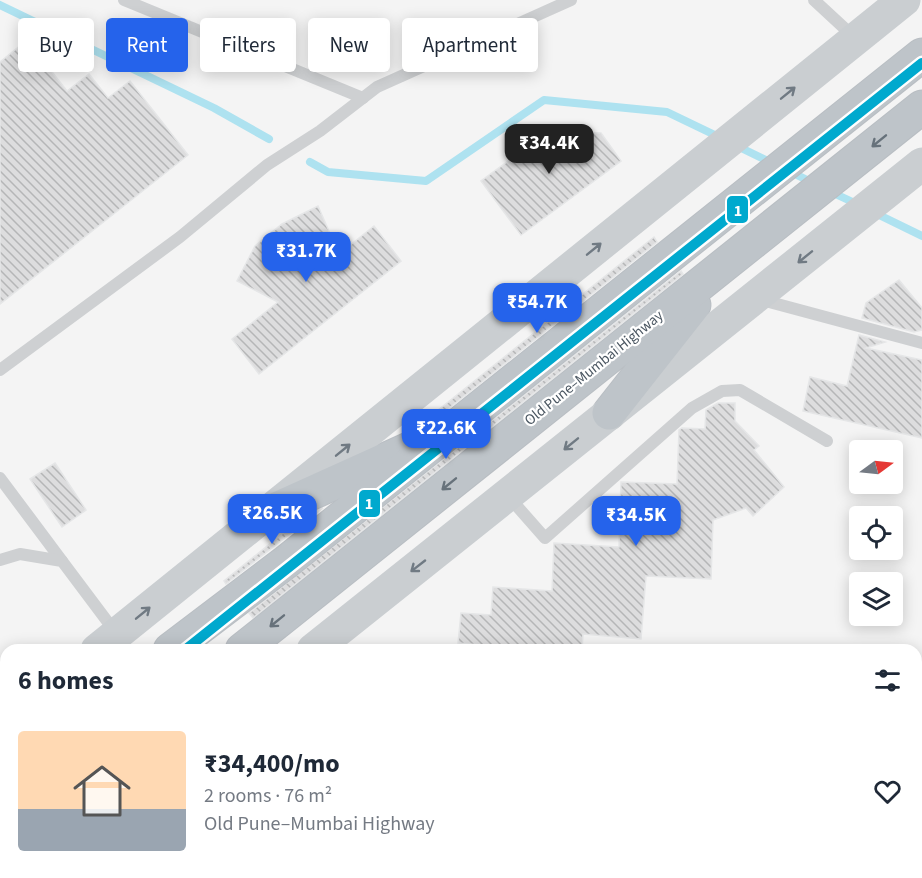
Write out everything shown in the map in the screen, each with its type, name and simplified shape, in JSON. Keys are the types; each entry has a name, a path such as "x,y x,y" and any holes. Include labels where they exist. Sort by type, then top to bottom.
{"highway":[{"path":"179,644 454,429 922,55"},
{"name":"Old Pune–Mumbai Highway","path":"250,644 922,106"},
{"path":"609,413 726,263"},
{"path":"263,515 454,429"}],"main road":[{"path":"107,642 904,0"},
{"path":"321,644 922,164"}],"lane":[{"path":"124,0 363,98"},
{"path":"0,370 180,237 267,165 320,131 377,87 571,0"},
{"path":"814,0 856,39"},
{"path":"754,298 922,344"},
{"path":"507,495 545,538 692,408 722,391 740,390 827,441"},
{"path":"0,478 62,561 107,642"},
{"path":"0,560 20,554 62,561"}],"building":[{"path":"18,47 18,72 52,72 67,91 89,74 108,98 130,81 188,155 0,304 0,62"},
{"path":"549,131 601,133 621,161 521,235 481,181"},
{"path":"318,206 339,254 374,226 401,261 259,374 232,339 278,302 237,281 255,246 282,224"},
{"path":"654,237 657,242 418,433 412,431"},
{"path":"681,271 683,274 253,618 249,613"},
{"path":"899,280 922,308 922,330 914,332 862,318 866,303"},
{"path":"859,335 885,342 866,348 922,360 922,438 803,411 810,377 847,386"},
{"path":"718,403 735,403 735,421 759,446 754,450 784,487 753,516 746,508 713,520 711,579 646,576 641,639 583,634 582,644 458,643 461,613 491,615 493,587 552,591 554,543 619,547 621,482 677,484 679,430 682,428 705,429 706,410"},
{"path":"55,463 86,510 62,527 30,479"},
{"path":"323,508 226,584 224,581 303,517"}],"waterway":[{"path":"0,5 214,108 269,139"},
{"path":"310,162 328,172 426,181 544,100 667,112 719,137"},
{"path":"737,146 772,163"},
{"path":"789,171 813,183"},
{"path":"829,191 859,205"},
{"path":"875,213 922,236"}],"transit line":[{"name":"1","path":"193,644 922,63"}]}
